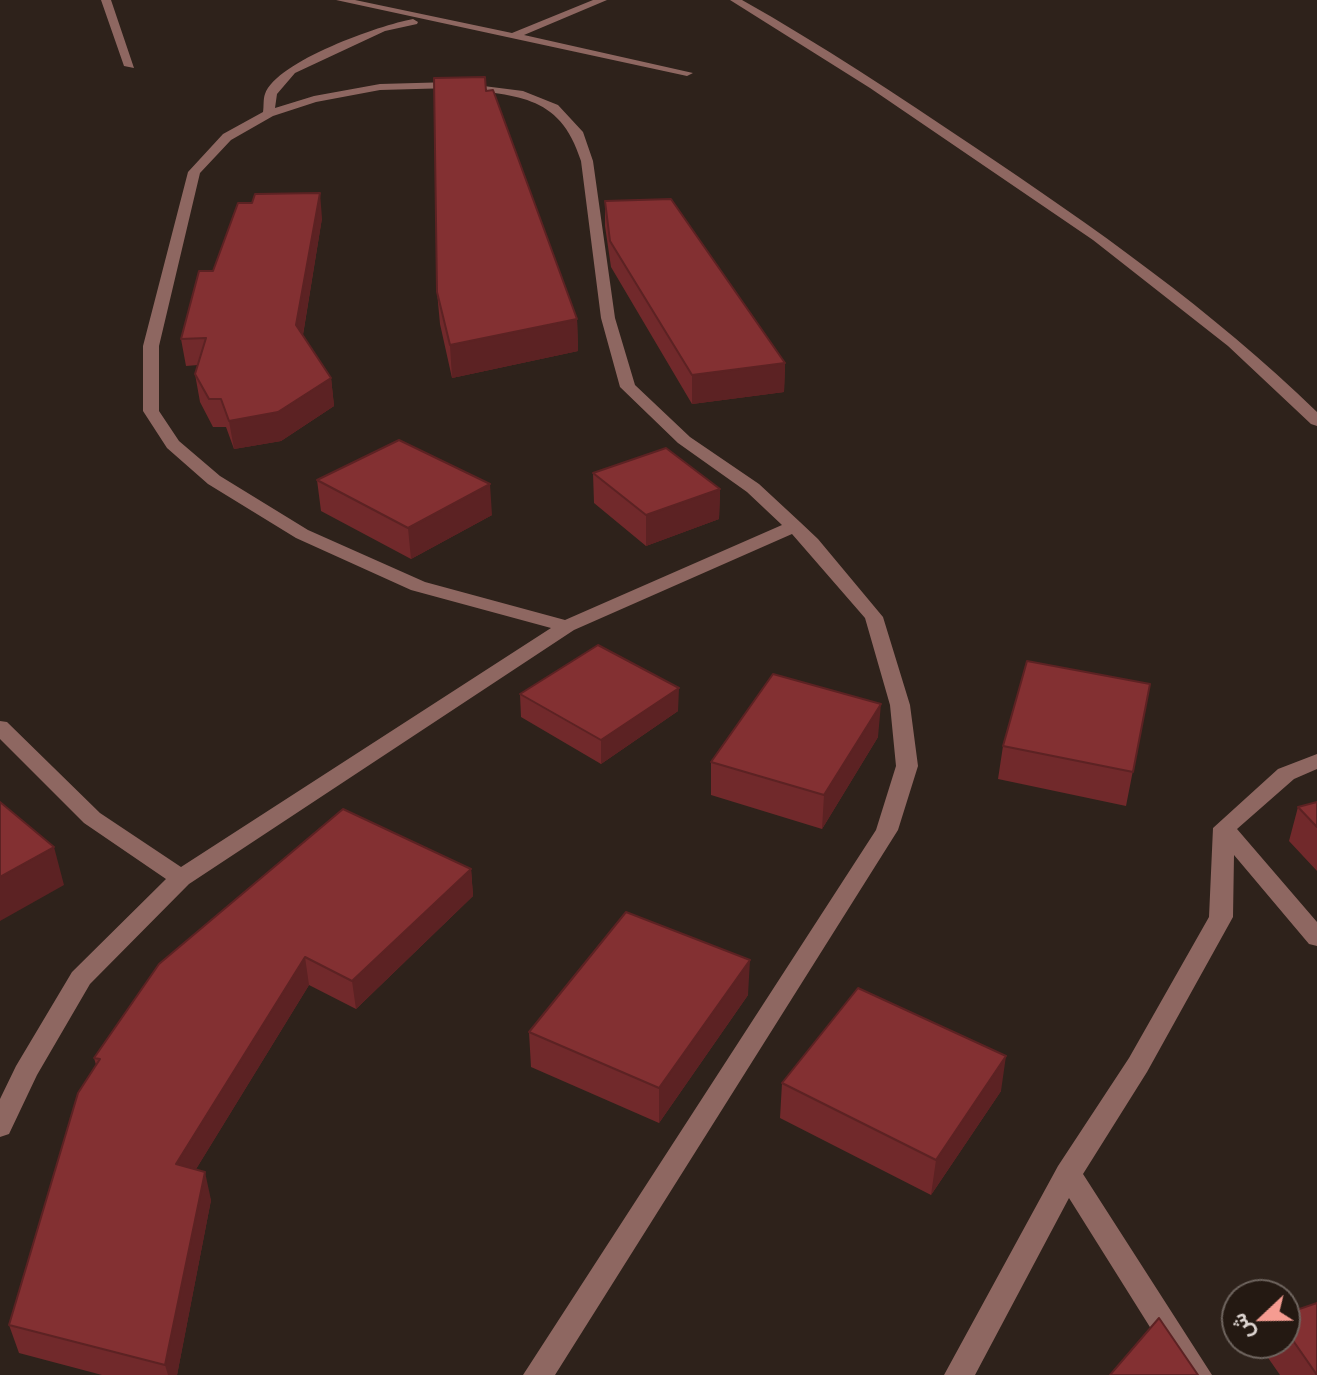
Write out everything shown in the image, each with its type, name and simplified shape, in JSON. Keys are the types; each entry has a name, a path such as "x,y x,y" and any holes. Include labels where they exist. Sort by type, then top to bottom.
{"street":[{"path":"106,0 130,66"},
{"path":"341,0 687,73"},
{"path":"513,36 602,0"},
{"path":"735,0 853,72 1106,244 1284,387 1317,421"},
{"path":"269,114 271,93 291,71 382,28 433,19"},
{"path":"538,1375 887,830 907,766 900,705 874,617 812,543 753,488 684,440 628,387 608,318 587,161 579,135 554,107 519,93 452,85 380,87 314,99 269,114 227,137 194,172 151,346 151,411 173,444 214,480 302,534 418,586 567,626"},
{"path":"0,1127 25,1073 81,978 181,878 567,626 794,526"},
{"path":"0,727 92,818 181,878"},
{"path":"959,1375 1068,1174 1138,1065 1221,917 1224,828 1286,774 1317,761"},
{"path":"1224,828 1317,938"},
{"path":"1068,1174 1197,1375"}],"building":[{"path":"485,77 486,91 493,90 577,319 450,345 437,292 434,78"},
{"path":"320,193 296,325 331,378 278,412 229,421 221,399 209,399 195,374 206,338 181,339 199,271 213,271 238,203 252,203 255,194"},
{"path":"671,199 785,363 692,375 610,241 605,201"},
{"path":"399,440 490,484 408,528 317,480"},
{"path":"666,448 720,489 646,515 593,473"},
{"path":"598,645 679,688 601,740 520,694"},
{"path":"1027,661 1150,684 1133,772 1003,746"},
{"path":"773,674 881,704 824,795 711,762"},
{"path":"0,802 54,847 0,877"},
{"path":"1317,802 1317,827 1298,807"},
{"path":"343,809 471,869 352,981 305,957 176,1164 205,1172 165,1365 9,1325 78,1093 100,1059 94,1058 159,964"},
{"path":"626,912 750,960 659,1088 529,1032"},
{"path":"858,988 1006,1056 936,1160 782,1083"},
{"path":"1317,1303 1317,1375 1301,1352 1301,1308"},
{"path":"1159,1318 1198,1375 1110,1375"}]}
